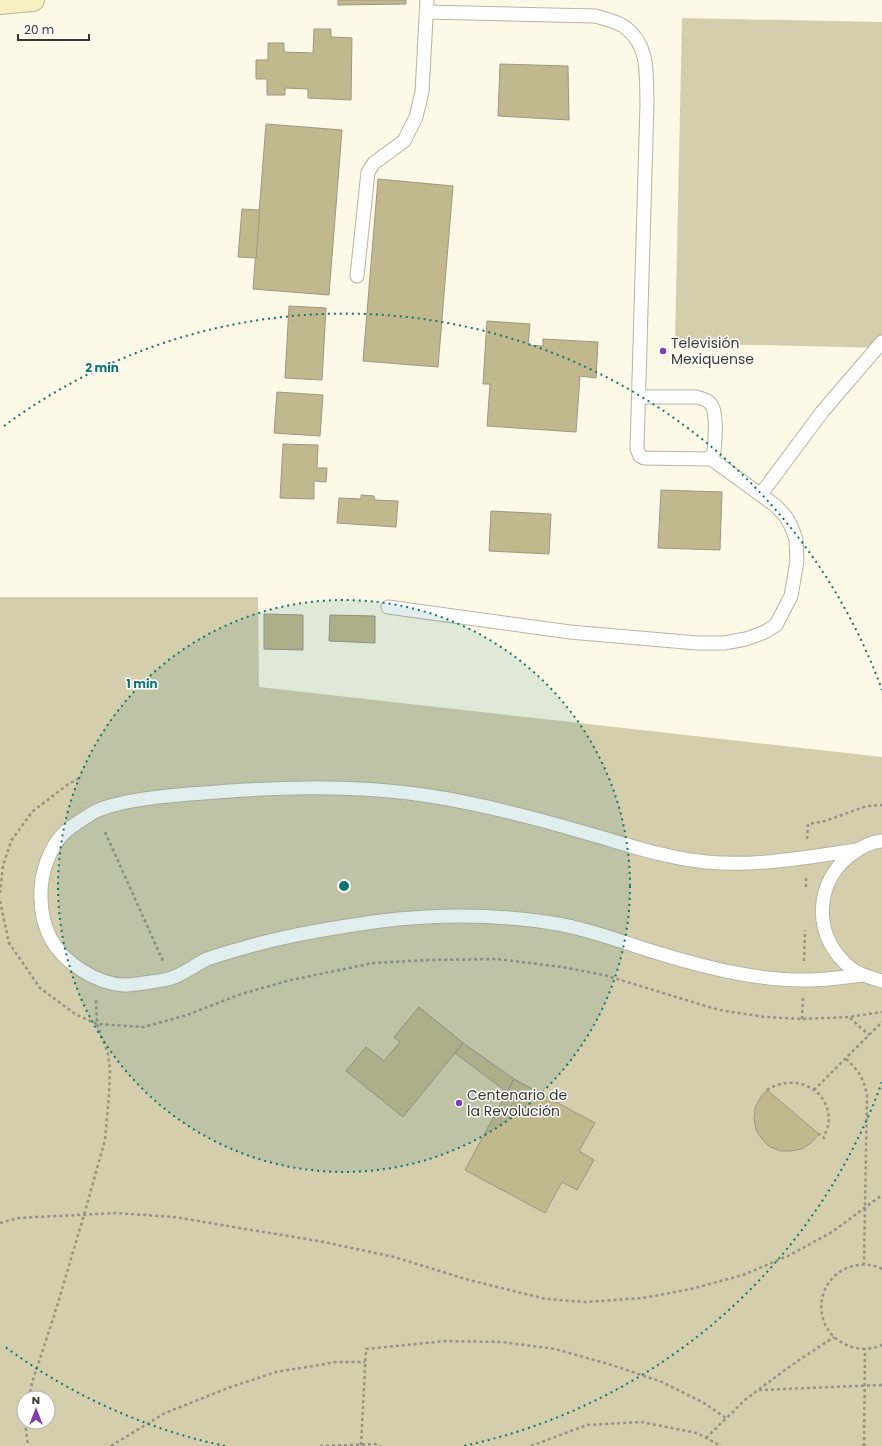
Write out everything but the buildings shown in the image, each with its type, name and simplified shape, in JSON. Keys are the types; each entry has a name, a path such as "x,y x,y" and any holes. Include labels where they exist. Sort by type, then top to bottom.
{"main road":[{"path":"0,3 33,0"}],"lane":[{"path":"357,276 368,172 374,163 404,141 416,117 422,92 427,6 595,16 613,22 626,28 636,39 643,51 646,63 647,103 637,449 640,456 644,458 706,460 710,458 714,452 715,412 710,402 696,397 639,397"},
{"path":"761,494 822,412 882,342"},
{"path":"388,607 570,632 689,643 724,643 746,639 765,632 776,625 791,596 797,561 796,539 786,517 776,506 710,458"},
{"path":"862,975 810,980 754,976 707,967 562,924 514,918 466,916 410,918 355,924 306,933 253,945 205,960 171,979 123,985 94,978 70,963 52,940 42,914 40,885 48,857 64,833 96,811 114,805 163,796 234,790 303,787 369,790 429,796 482,806 539,820 670,857 708,862 746,863 820,856 857,850 882,841"},
{"path":"857,850 840,863 828,882 822,903 823,925 830,945 844,963 862,975 882,981"}],"path":[{"path":"0,893 3,866 11,841 32,812 67,785 81,777"},
{"path":"105,832 165,966"},
{"path":"0,901 9,943 40,988 75,1014 98,1024 144,1027 186,1014 241,994 291,980 373,964 429,960 497,959 562,967 604,975 719,1010 765,1017 802,1019 849,1017 882,1012"},
{"path":"31,1390 54,1316 105,1140 110,1069 108,1054 98,1024 94,978"},
{"path":"849,1017 869,1035"},
{"path":"814,1090 882,1022"},
{"path":"846,1059 856,1068 863,1079 867,1095 864,1264"},
{"path":"767,1090 784,1082 805,1084 814,1090 823,1100 828,1112 828,1125 824,1138 819,1134"},
{"path":"0,1223 18,1218 116,1213 174,1217 316,1240 394,1257 469,1280 546,1299 586,1302 643,1298 691,1289 743,1275 790,1255 832,1232 866,1208 882,1194"},
{"path":"882,1269 864,1264 851,1266 839,1272 829,1282 823,1294 821,1307 823,1321 830,1333 840,1342 852,1348 866,1349 882,1345"},
{"path":"706,1438 746,1399 796,1362 834,1337"},
{"path":"361,1444 366,1349 446,1341 502,1342 556,1349 612,1365 662,1382 704,1403 726,1418"},
{"path":"864,1446 866,1349"},
{"path":"111,1446 165,1413 228,1388 276,1372 337,1362 365,1362"},
{"path":"758,1390 882,1385"},
{"path":"531,1446 587,1425 641,1422 697,1433 721,1446"},
{"path":"27,1430 28,1446"},
{"path":"320,1446 361,1444 375,1444 381,1446"}],"shaded area":[{"path":"682,18 882,22 882,348 675,343"},
{"path":"0,597 258,597 259,687 882,757 882,1446 0,1446"}],"place":[{"name":"Televisión Mexiquense","path":"663,351"},
{"name":"Centenario de la Revolución","path":"459,1103"}]}
